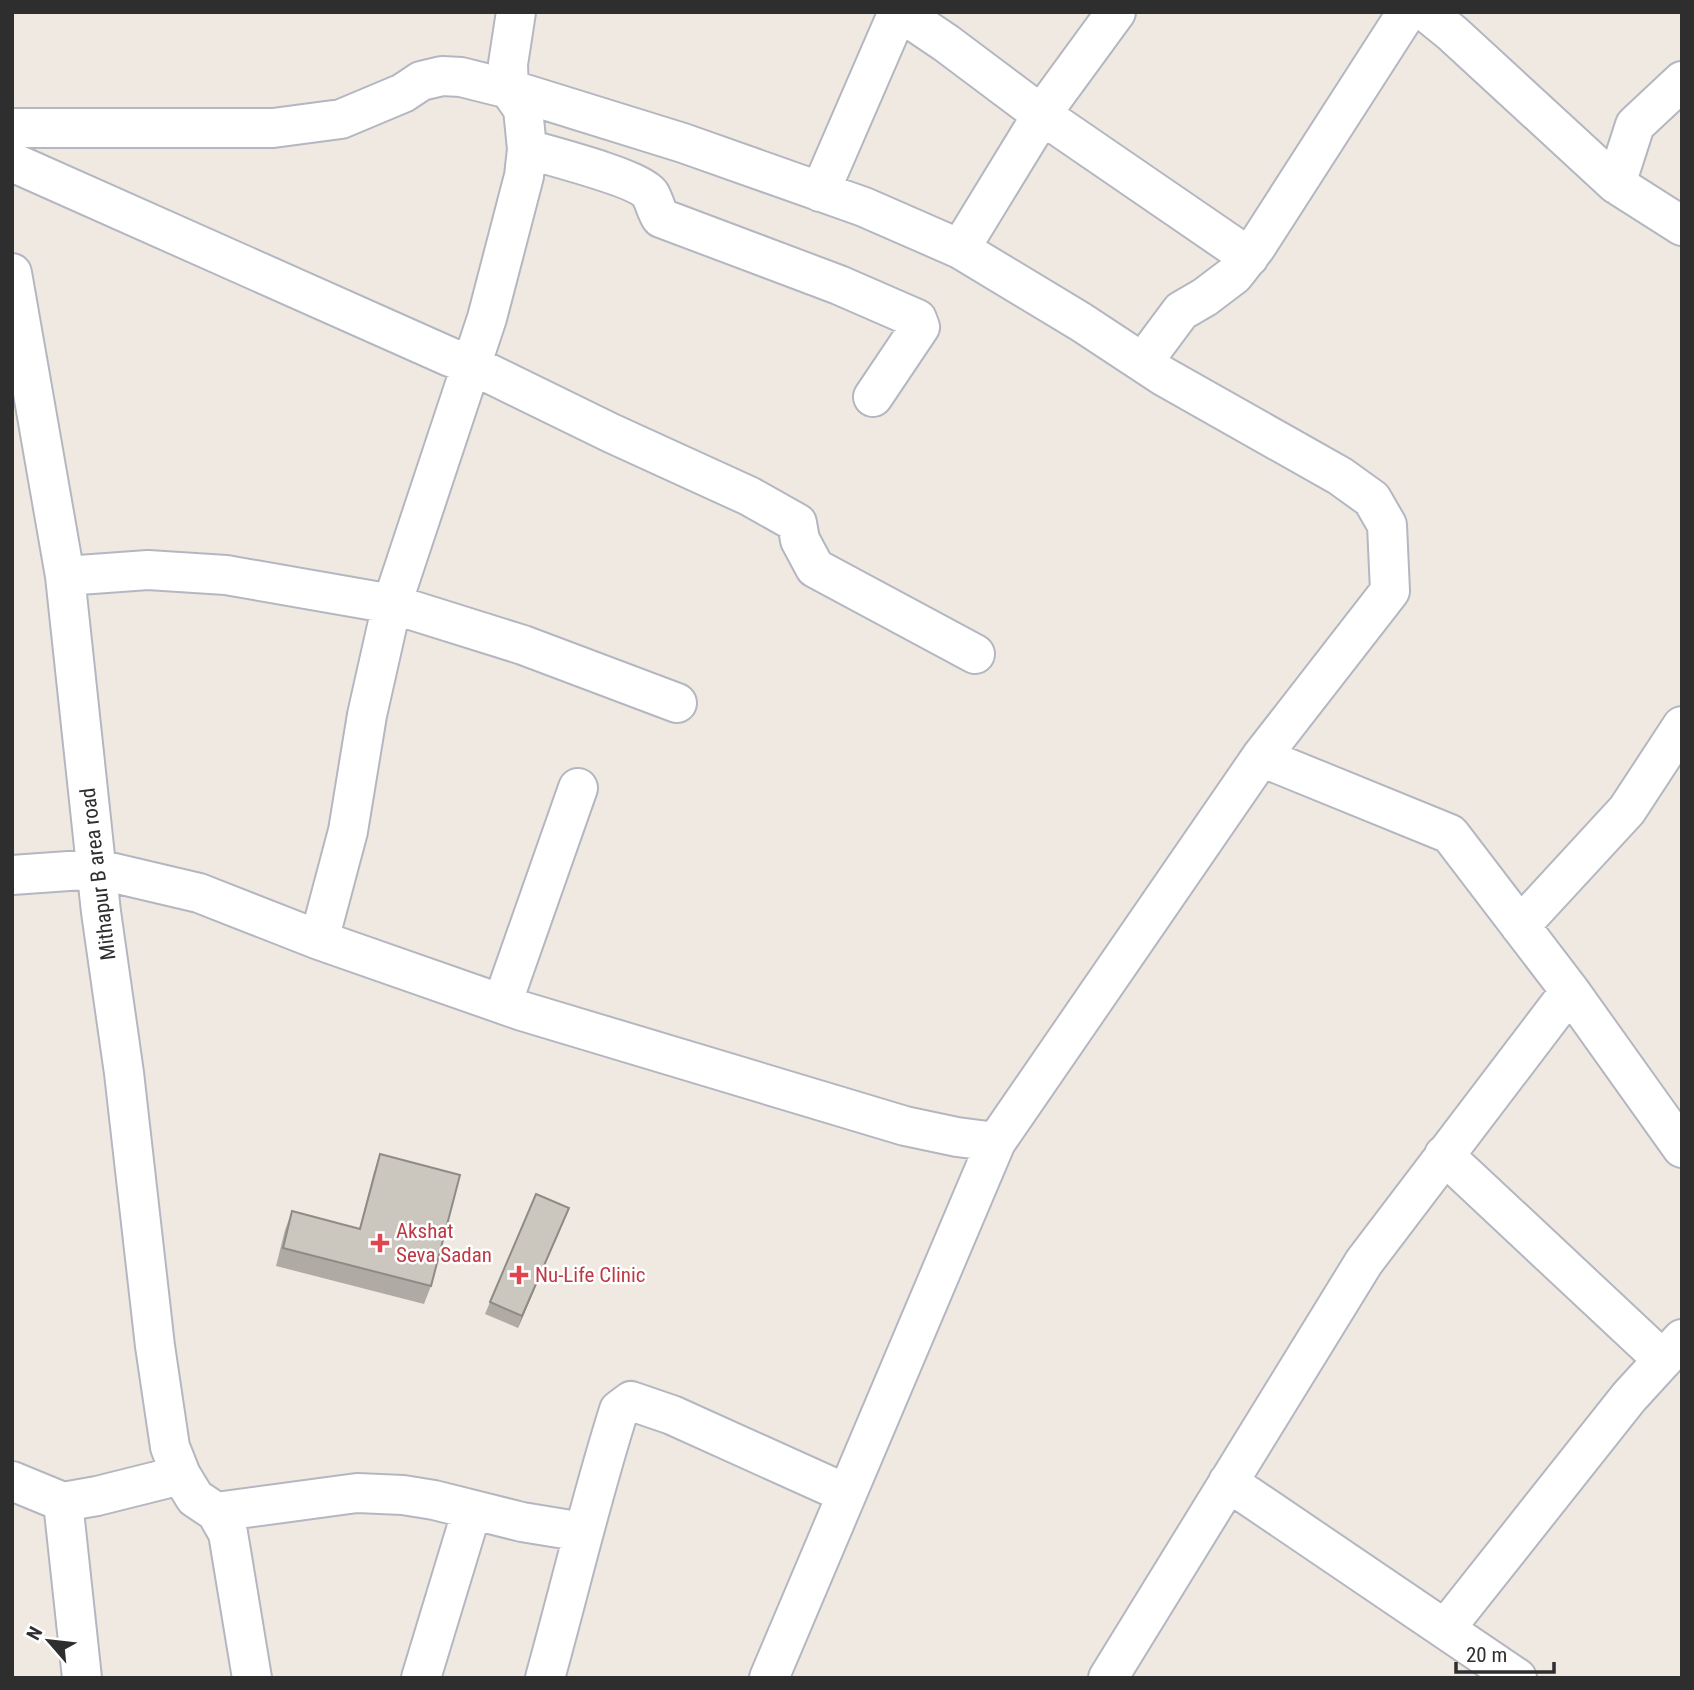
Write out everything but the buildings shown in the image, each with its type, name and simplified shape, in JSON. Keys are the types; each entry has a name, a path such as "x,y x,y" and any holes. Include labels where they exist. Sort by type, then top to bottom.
{"street":[{"path":"319,940 348,831 367,715 392,604 472,365 524,176 527,149 523,109 509,89 508,64 516,12"},
{"path":"820,192 899,12 1042,115 1249,257"},
{"path":"960,249 1042,115 1116,12"},
{"path":"1143,362 1181,311 1234,275 1249,257 1408,12"},
{"path":"1450,19 1616,184 1682,226"},
{"path":"12,128 284,127 341,119 403,93 421,81 442,76 461,77 509,89 683,143 864,207 960,249 1163,376 1340,476 1372,499 1387,525 1390,591 1261,757 996,1142 769,1678"},
{"path":"1616,184 1634,125 1682,82"},
{"path":"527,149 635,183 650,194 654,208 661,218 839,285 917,319 920,327 873,397"},
{"path":"12,162 472,365 749,496 797,523 800,540 815,568 975,654"},
{"name":"Mithapur B area road","path":"12,273 65,576 97,869 124,1073 155,1346 170,1447 181,1475 195,1498 216,1512"},
{"path":"65,576 148,570 226,575 392,604 523,645 677,703"},
{"path":"1520,926 1627,810 1682,726"},
{"path":"1261,757 1450,834 1570,991 1682,1148"},
{"path":"502,1004 578,788"},
{"path":"12,875 97,869 198,893 319,940 502,1004 892,1123 996,1142"},
{"path":"1108,1678 1364,1262 1570,991"},
{"path":"1444,1155 1672,1349 1629,1397 1445,1629"},
{"path":"545,1678 583,1532 619,1410 631,1401 672,1415 847,1494"},
{"path":"12,1481 63,1502 181,1475"},
{"path":"1228,1482 1517,1678"},
{"path":"252,1678 228,1533 216,1512 357,1493 403,1495 523,1522 583,1532"},
{"path":"63,1502 82,1678"},
{"path":"421,1678 472,1510"}],"place":[{"name":"Akshat Seva Sadan","path":"380,1243"},
{"name":"Nu-Life Clinic","path":"519,1275"}]}
